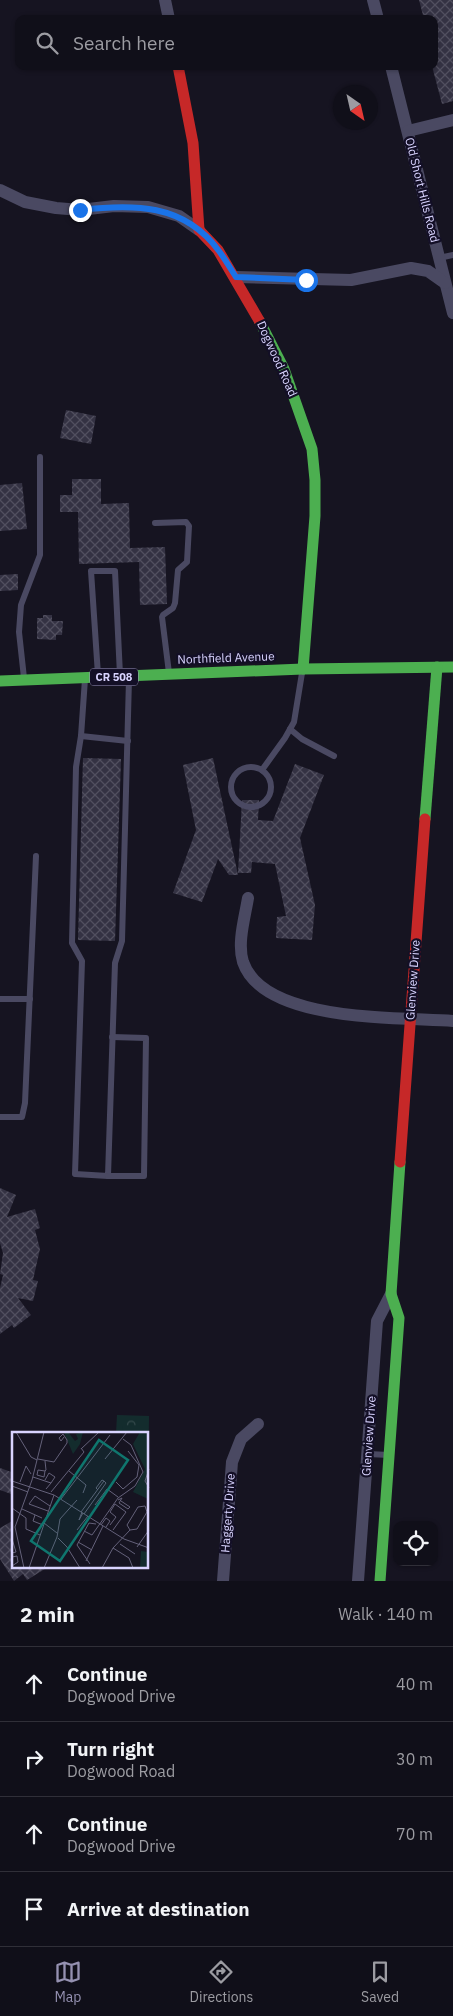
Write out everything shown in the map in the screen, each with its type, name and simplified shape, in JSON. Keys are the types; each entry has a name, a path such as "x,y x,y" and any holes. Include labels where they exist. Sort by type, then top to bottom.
{"street":[{"path":"165,0 168,15"},
{"path":"373,0 377,15"},
{"path":"179,70 193,143 200,230"},
{"name":"Old Short Hills Road","path":"392,70 453,313"},
{"path":"408,130 453,120"},
{"path":"0,190 25,202 56,208 80,210 114,206 148,207 180,216 200,230"},
{"name":"Dogwood Road","path":"200,230 218,250 251,304 284,369 312,449 315,480 315,516 303,669"},
{"path":"236,277 351,280 411,268 428,271 445,283"},
{"name":"Glenview Drive","path":"380,1581 399,1318 391,1294 437,667"},
{"name":"Northfield Avenue","path":"0,681 303,669 453,667"},
{"path":"248,898 242,940 243,961 250,976 274,996 330,1014 453,1020"},
{"name":"Glenview Drive","path":"358,1581 377,1320 391,1294"},
{"name":"Haggerty Drive","path":"223,1581 232,1462 241,1438 258,1424"}],"lane":[{"path":"439,258 453,255"},
{"path":"24,680 19,632 21,605 40,555 40,457"},
{"path":"155,523 186,522 189,526 187,562 178,570 176,603 173,608 162,615 169,674"},
{"path":"98,678 91,571 115,571 125,676 128,741 122,941 115,963 108,1176"},
{"path":"262,770 294,722 303,669"},
{"path":"85,678 81,736 76,767 72,943 82,961 75,1174 144,1176 146,1038 112,1037"},
{"path":"290,729 302,739 334,756"},
{"path":"81,736 128,741"},
{"path":"256,767 262,770 267,774 272,787 267,800 256,807 242,806 233,797 231,784 233,778 242,769 256,767"},
{"path":"0,1117 15,1118 24,1115 36,856"},
{"path":"0,998 30,999"},
{"path":"368,1454 389,1455"}],"green space":[{"path":"117,1415 149,1416 149,1432 116,1432"},
{"path":"123,1426 142,1426 142,1432 122,1432"}],"building":[{"path":"419,0 453,0 453,101 442,104 433,70 438,70 438,15 423,15"},
{"path":"66,410 96,416 91,444 60,438"},
{"path":"72,479 101,479 101,504 129,503 130,548 165,547 167,604 140,605 139,562 79,564 78,512 60,512 60,495 72,495"},
{"path":"22,483 27,529 0,531 0,485"},
{"path":"18,574 18,590 0,591 0,575"},
{"path":"43,615 52,615 52,621 63,621 62,635 56,635 56,640 37,639 37,618 43,618"},
{"path":"83,758 121,759 115,941 78,940"},
{"path":"213,758 238,875 229,875 218,859 202,902 173,893 196,830 183,765"},
{"path":"295,764 324,775 300,838 315,905 312,940 276,938 277,917 286,916 275,864 252,862 251,873 238,873 242,800 259,800 258,820 273,821"},
{"path":"0,1188 16,1195 7,1217 35,1209 40,1228 35,1230 40,1249 33,1280 38,1281 33,1301 18,1298 31,1315 14,1328 12,1325 0,1334 0,1288 3,1275 0,1274 3,1253 0,1243"},
{"path":"0,1468 12,1472 12,1494 0,1490"},
{"path":"12,1521 12,1568 46,1568 27,1580 23,1574 14,1581 0,1559 0,1528"}],"traffic: fast":[{"path":"260,322 284,369 312,449 315,480 315,516 303,669"},
{"path":"425,819 437,667"},
{"path":"0,681 303,669 453,667"},
{"path":"380,1581 399,1318 391,1294 400,1162"}],"traffic: jam":[{"path":"179,70 193,143 199,230 218,250 260,322"},
{"path":"400,1162 425,819"}],"route":[{"path":"80,210 114,206 148,207 180,216 200,230 218,250 236,277 306,280"}]}
